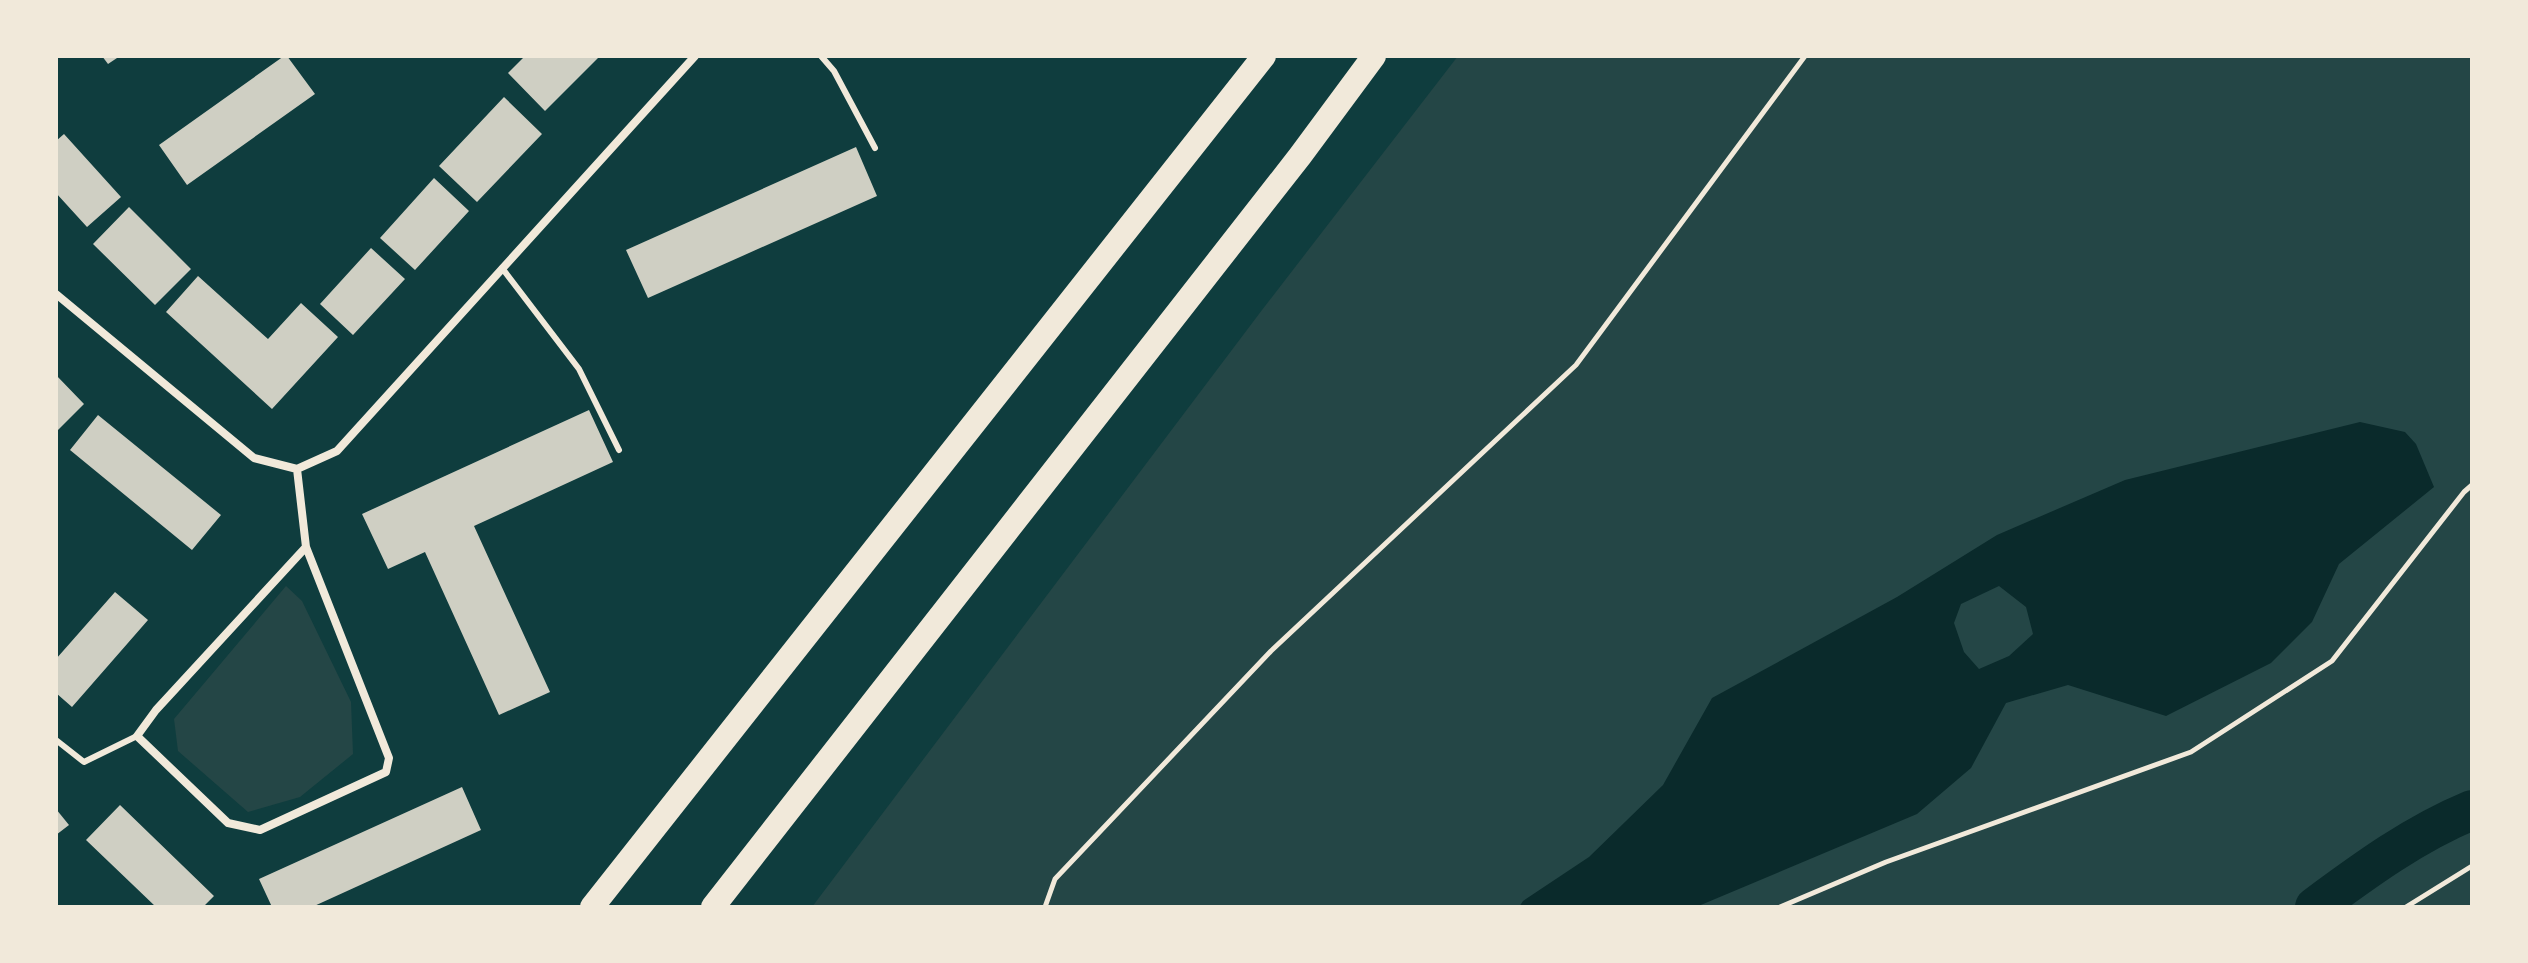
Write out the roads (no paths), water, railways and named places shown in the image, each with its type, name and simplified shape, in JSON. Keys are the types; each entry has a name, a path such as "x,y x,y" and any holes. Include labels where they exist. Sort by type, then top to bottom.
{"highway":[{"path":"592,907 1264,56"},
{"path":"713,907 1300,156 1374,56"}],"street":[{"path":"56,294 254,458 297,469 337,451 695,56"},
{"path":"297,469 306,547 389,758 386,772 260,830 228,823 137,736 156,710 306,547"}],"lane":[{"path":"821,56 834,71 875,148"},
{"path":"502,268 579,369 619,450"},
{"path":"56,740 84,762 137,736"}],"waterway":[{"path":"2315,907 2410,841 2472,810"}]}
